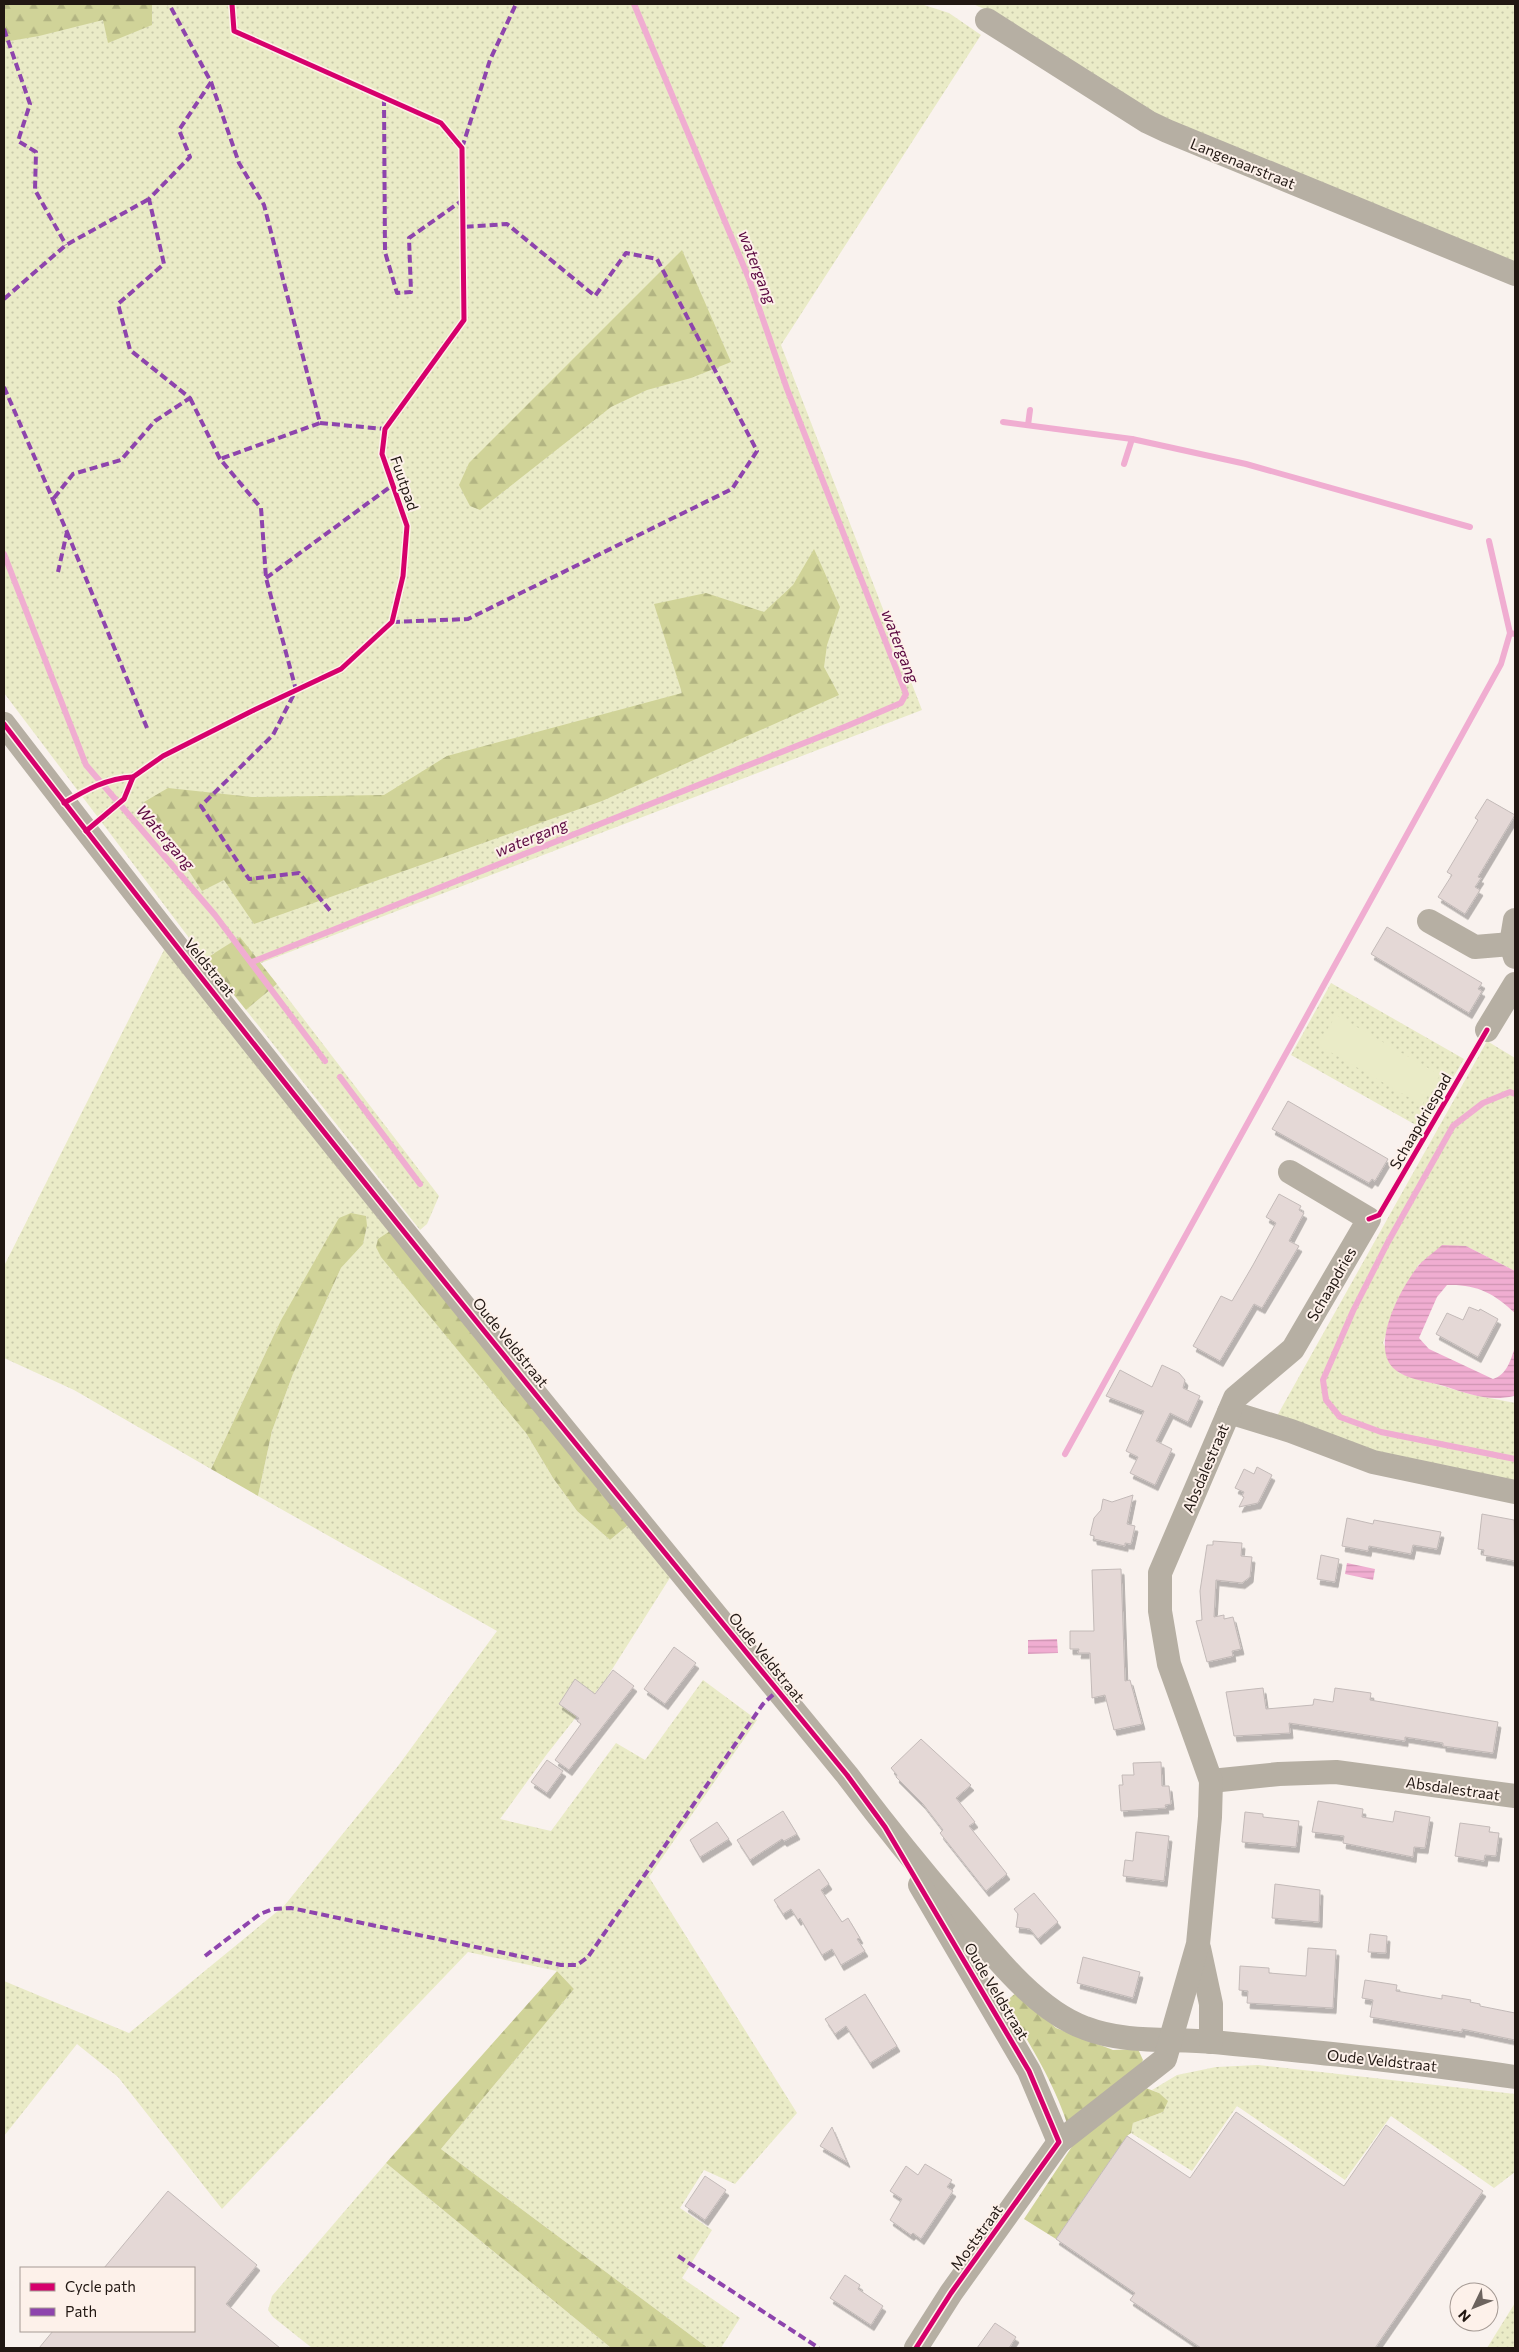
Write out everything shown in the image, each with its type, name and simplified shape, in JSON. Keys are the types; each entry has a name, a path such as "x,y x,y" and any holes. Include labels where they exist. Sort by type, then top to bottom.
{"street":[{"name":"Langenaarstraat","path":"987,20 1148,122 1515,274"},
{"name":"Veldstraat","path":"4,724 96,844 399,1224"},
{"path":"1430,921 1475,947 1513,950 1515,920"},
{"path":"1487,1030 1515,984"},
{"name":"Schaapdries","path":"1229,1412 1235,1398 1293,1349 1369,1219 1290,1172"},
{"name":"Oude Veldstraat","path":"399,1224 847,1775 886,1827 991,1951 1042,2004 1084,2028 1123,2038 1211,2042 1454,2068 1515,2078"},
{"name":"Absdalestraat","path":"1170,2040 1198,1944 1210,1817 1211,1781 1169,1664 1160,1611 1160,1573 1229,1412 1291,1431 1373,1462 1515,1492"},
{"name":"Absdalestraat","path":"1211,1781 1279,1774 1336,1772 1515,1796"},
{"name":"Oude Veldstraat","path":"886,1827 1029,2070 1059,2142"},
{"name":"Absdalestraat","path":"1198,1944 1211,2004 1211,2042"},
{"name":"Moststraat","path":"916,2348 951,2293 1059,2142 1165,2059 1170,2040"}],"green space":[{"path":"4,4 921,4 949,13 981,35 781,345 922,710 261,963 214,953 205,959 4,693"},
{"path":"4,4 152,4 152,25 108,43 103,20 39,36 4,42"},
{"path":"973,4 1515,4 1515,267 1181,130 991,12"},
{"path":"682,250 731,362 691,378 647,390 611,407 480,510 470,506 459,485 469,463"},
{"path":"814,549 840,607 827,645 824,667 839,695 602,801 254,924 224,880 202,891 144,802 168,788 252,797 384,795 447,756 682,693 654,604 706,593 764,612 793,585"},
{"path":"240,937 277,984 246,1010 205,959"},
{"path":"165,948 374,1204 526,1433 553,1478 577,1511 610,1540 633,1521 673,1573 606,1679 547,1754 500,1819 551,1831 616,1743 645,1760 703,1680 757,1720 649,1877 797,2113 735,2184 704,2170 680,2208 712,2230 682,2278 740,2318 721,2348 708,2348 441,2149 574,1989 557,1971 468,1952 222,2209 118,2077 77,2044 4,2136 4,1981 129,2033 284,1906 398,1766 497,1631 258,1496 272,1431 293,1374 341,1268 363,1243 367,1226 280,1322 211,1469 74,1390 4,1358 4,1266"},
{"path":"1331,983 1464,1059 1423,1129 1291,1055"},
{"path":"277,984 439,1196 427,1224 420,1230 246,1010"},
{"path":"1336,1015 1440,1075 1422,1105 1318,1045"},
{"path":"1487,1041 1515,1058 1515,1271 1466,1246 1419,1264 1396,1303 1383,1343 1399,1373 1469,1394 1515,1403 1515,1483 1360,1451 1277,1416"},
{"path":"351,1213 366,1216 367,1226 363,1244 341,1268 293,1374 272,1431 258,1496 211,1469 280,1322 339,1218"},
{"path":"393,1229 633,1521 610,1540 577,1511 553,1478 526,1433 381,1257 376,1247 378,1239"},
{"path":"557,1971 574,1989 441,2149 708,2348 611,2348 386,2163"},
{"path":"1017,1992 1056,2028 1113,2050 1138,2049 1143,2060 1138,2069 1125,2080 1159,2093 1168,2101 1163,2112 1133,2123 1131,2133 1127,2136 1056,2239 1024,2219 1073,2145 1061,2107 1045,2071 1005,2002"},
{"path":"1258,2065 1515,2094 1515,2172 1494,2188 1391,2116 1345,2180 1237,2106 1192,2171 1131,2133 1133,2123 1163,2112 1159,2093 1152,2090 1177,2075 1216,2067"},
{"path":"386,2163 611,2348 312,2348 273,2317 268,2310 272,2296"},
{"path":"1515,2303 1515,2348 1487,2348 1497,2332 1499,2332 1499,2329"}],"shaded area":[{"path":"1442,1245 1466,1246 1515,1271 1515,1313 1500,1300 1484,1291 1467,1286 1447,1285 1437,1297 1419,1338 1429,1349 1493,1379 1505,1370 1515,1347 1514,1396 1487,1398 1470,1394 1410,1377 1400,1373 1390,1364 1385,1351 1385,1336 1389,1320 1403,1288 1419,1265"},
{"path":"1347,1563 1375,1569 1373,1580 1345,1574"},
{"path":"1057,1639 1058,1653 1028,1654 1028,1640"}],"building":[{"path":"1487,799 1515,815 1478,877 1481,878 1475,887 1480,890 1465,914 1438,897 1452,875 1447,872 1478,820 1475,818"},
{"path":"1387,927 1482,983 1478,989 1482,991 1469,1013 1371,954"},
{"path":"1288,1101 1388,1159 1375,1181 1372,1179 1369,1183 1272,1129"},
{"path":"1279,1194 1301,1206 1299,1210 1304,1213 1289,1241 1299,1246 1262,1308 1254,1304 1220,1361 1193,1346 1221,1296 1232,1301 1253,1265 1276,1223 1266,1217"},
{"path":"1469,1307 1479,1311 1480,1309 1498,1319 1478,1357 1436,1334 1447,1313 1463,1320"},
{"path":"1162,1365 1179,1373 1185,1380 1183,1388 1200,1396 1188,1422 1170,1413 1156,1441 1172,1449 1155,1485 1130,1473 1138,1457 1126,1451 1144,1411 1106,1396 1120,1370 1152,1387"},
{"path":"1257,1467 1272,1475 1258,1503 1239,1507 1244,1497 1242,1496 1244,1492 1235,1488 1244,1469 1254,1474"},
{"path":"1133,1495 1127,1524 1135,1526 1131,1544 1125,1543 1125,1546 1094,1539 1094,1536 1090,1535 1094,1518 1101,1510 1103,1499 1112,1502"},
{"path":"1482,1514 1514,1520 1515,1561 1483,1555 1484,1550 1478,1549"},
{"path":"1347,1518 1373,1524 1374,1520 1441,1532 1437,1549 1413,1545 1411,1554 1369,1546 1368,1551 1342,1546"},
{"path":"1213,1541 1242,1543 1241,1556 1252,1557 1250,1577 1242,1583 1216,1580 1214,1617 1224,1615 1224,1619 1233,1617 1241,1649 1232,1651 1233,1656 1207,1662 1196,1621 1202,1620 1200,1591 1207,1545 1213,1545"},
{"path":"1321,1555 1339,1559 1335,1582 1317,1579"},
{"path":"1121,1569 1125,1681 1130,1680 1142,1724 1114,1730 1105,1695 1092,1698 1090,1653 1078,1653 1079,1649 1070,1649 1070,1631 1094,1631 1092,1570"},
{"path":"674,1647 696,1663 665,1704 644,1689"},
{"path":"613,1670 634,1686 569,1770 555,1760 581,1724 577,1721 579,1718 559,1704 575,1679 595,1694"},
{"path":"1263,1688 1266,1709 1313,1705 1314,1699 1333,1702 1335,1688 1371,1693 1370,1700 1498,1722 1493,1753 1443,1746 1443,1743 1405,1737 1405,1741 1289,1723 1290,1733 1234,1736 1226,1692"},
{"path":"921,1739 971,1785 956,1798 975,1822 969,1826 1007,1874 986,1891 940,1833 943,1830 923,1804 896,1777 897,1775 891,1768"},
{"path":"547,1760 563,1771 547,1793 531,1782"},
{"path":"1161,1762 1162,1786 1169,1786 1171,1804 1165,1805 1166,1808 1121,1811 1119,1785 1123,1785 1122,1775 1134,1775 1133,1763"},
{"path":"1318,1801 1363,1809 1362,1817 1393,1822 1395,1811 1430,1817 1425,1848 1414,1847 1413,1857 1343,1843 1344,1836 1312,1832"},
{"path":"783,1811 797,1834 784,1841 782,1839 750,1860 737,1840"},
{"path":"1245,1812 1263,1814 1263,1817 1299,1821 1296,1847 1242,1842"},
{"path":"717,1822 729,1839 700,1857 690,1840"},
{"path":"1460,1823 1490,1827 1489,1832 1499,1833 1496,1856 1485,1855 1484,1861 1455,1856"},
{"path":"1136,1832 1169,1836 1164,1881 1123,1876 1125,1860 1133,1861"},
{"path":"819,1869 829,1884 821,1890 842,1922 848,1918 860,1938 857,1939 865,1951 841,1965 832,1949 822,1955 800,1918 798,1920 791,1909 783,1914 774,1900"},
{"path":"1275,1884 1320,1890 1319,1922 1272,1918"},
{"path":"1034,1893 1058,1922 1038,1939 1030,1929 1016,1927 1018,1914 1014,1909"},
{"path":"1370,1934 1387,1936 1386,1953 1368,1952"},
{"path":"1308,1948 1336,1950 1333,2008 1247,2003 1248,1991 1239,1990 1240,1966 1269,1968 1269,1973 1306,1976"},
{"path":"1083,1957 1140,1972 1133,1998 1077,1983"},
{"path":"1365,1980 1397,1985 1396,1991 1442,1999 1442,1995 1471,2000 1470,2002 1480,2004 1480,2006 1515,2013 1515,2040 1462,2029 1462,2032 1370,2017 1373,2000 1362,1998"},
{"path":"865,1994 897,2046 870,2063 846,2026 835,2034 825,2019"},
{"path":"1236,2112 1344,2186 1386,2125 1483,2191 1375,2348 1201,2348 1130,2300 1135,2293 1056,2239 1127,2136 1190,2178"},
{"path":"832,2127 847,2162 820,2146"},
{"path":"925,2164 952,2180 947,2187 953,2191 921,2239 913,2233 911,2235 890,2220 902,2199 890,2191 906,2166 918,2175"},
{"path":"705,2176 726,2190 705,2220 685,2206"},
{"path":"168,2191 257,2265 226,2304 280,2348 39,2348 52,2332 195,2332 195,2267 105,2267"},
{"path":"845,2275 860,2285 858,2289 883,2306 871,2325 830,2298"},
{"path":"995,2323 1016,2337 1009,2348 977,2348"}],"waterway":[{"name":"watergang","path":"252,962 847,726 901,703 906,694 787,389 749,279 634,4"},
{"path":"1028,425 1030,410"},
{"path":"1003,422 1132,439 1246,464 1470,527"},
{"path":"1124,464 1132,439"},
{"path":"1489,541 1510,633 1515,634"},
{"name":"Watergang","path":"4,554 86,765 215,915 325,1061"},
{"path":"1065,1454 1501,664 1510,633"},
{"path":"340,1077 420,1184"},
{"path":"1515,1094 1510,1092 1483,1103 1453,1126 1388,1242 1353,1311 1323,1380 1326,1400 1340,1417 1381,1432 1515,1459"}],"marked path":[{"path":"54,498 73,474 121,460 155,421 190,398 130,350 118,304 164,264 149,199 190,157 179,130 211,82 169,4"},
{"path":"462,148 490,60 516,4"},
{"path":"4,29 30,104 18,141 36,152 35,190 66,245"},
{"path":"211,82 239,163 264,205 320,423 220,459"},
{"path":"384,98 385,252 397,293 411,292 409,238 463,200"},
{"path":"4,299 66,245 149,199"},
{"path":"392,622 468,619 732,489 757,451 657,259 626,253 595,296 507,224 463,227"},
{"path":"4,387 67,532 58,572"},
{"path":"190,398 220,459 261,508 266,578 296,690 273,735 201,806 249,879 299,873 332,913"},
{"path":"320,423 385,429"},
{"path":"266,578 394,484"},
{"path":"67,532 147,728"},
{"path":"205,1956 260,1914 273,1909 291,1908 561,1965 577,1965 588,1957 763,1704 778,1690"},
{"path":"678,2256 819,2348"}],"cycle path":[{"name":"Fuutpad","path":"86,831 124,799 133,777 163,756 341,669 392,622 403,576 407,526 382,454 385,429 464,320 462,148 441,123 234,31 232,4"},
{"path":"4,724 211,990 316,1121 527,1384 847,1775 885,1827 1029,2071 1059,2142 951,2293 916,2348"},
{"path":"64,803 106,782 133,777"},
{"name":"Schaapdriespad","path":"1369,1219 1379,1215 1487,1030"}]}
